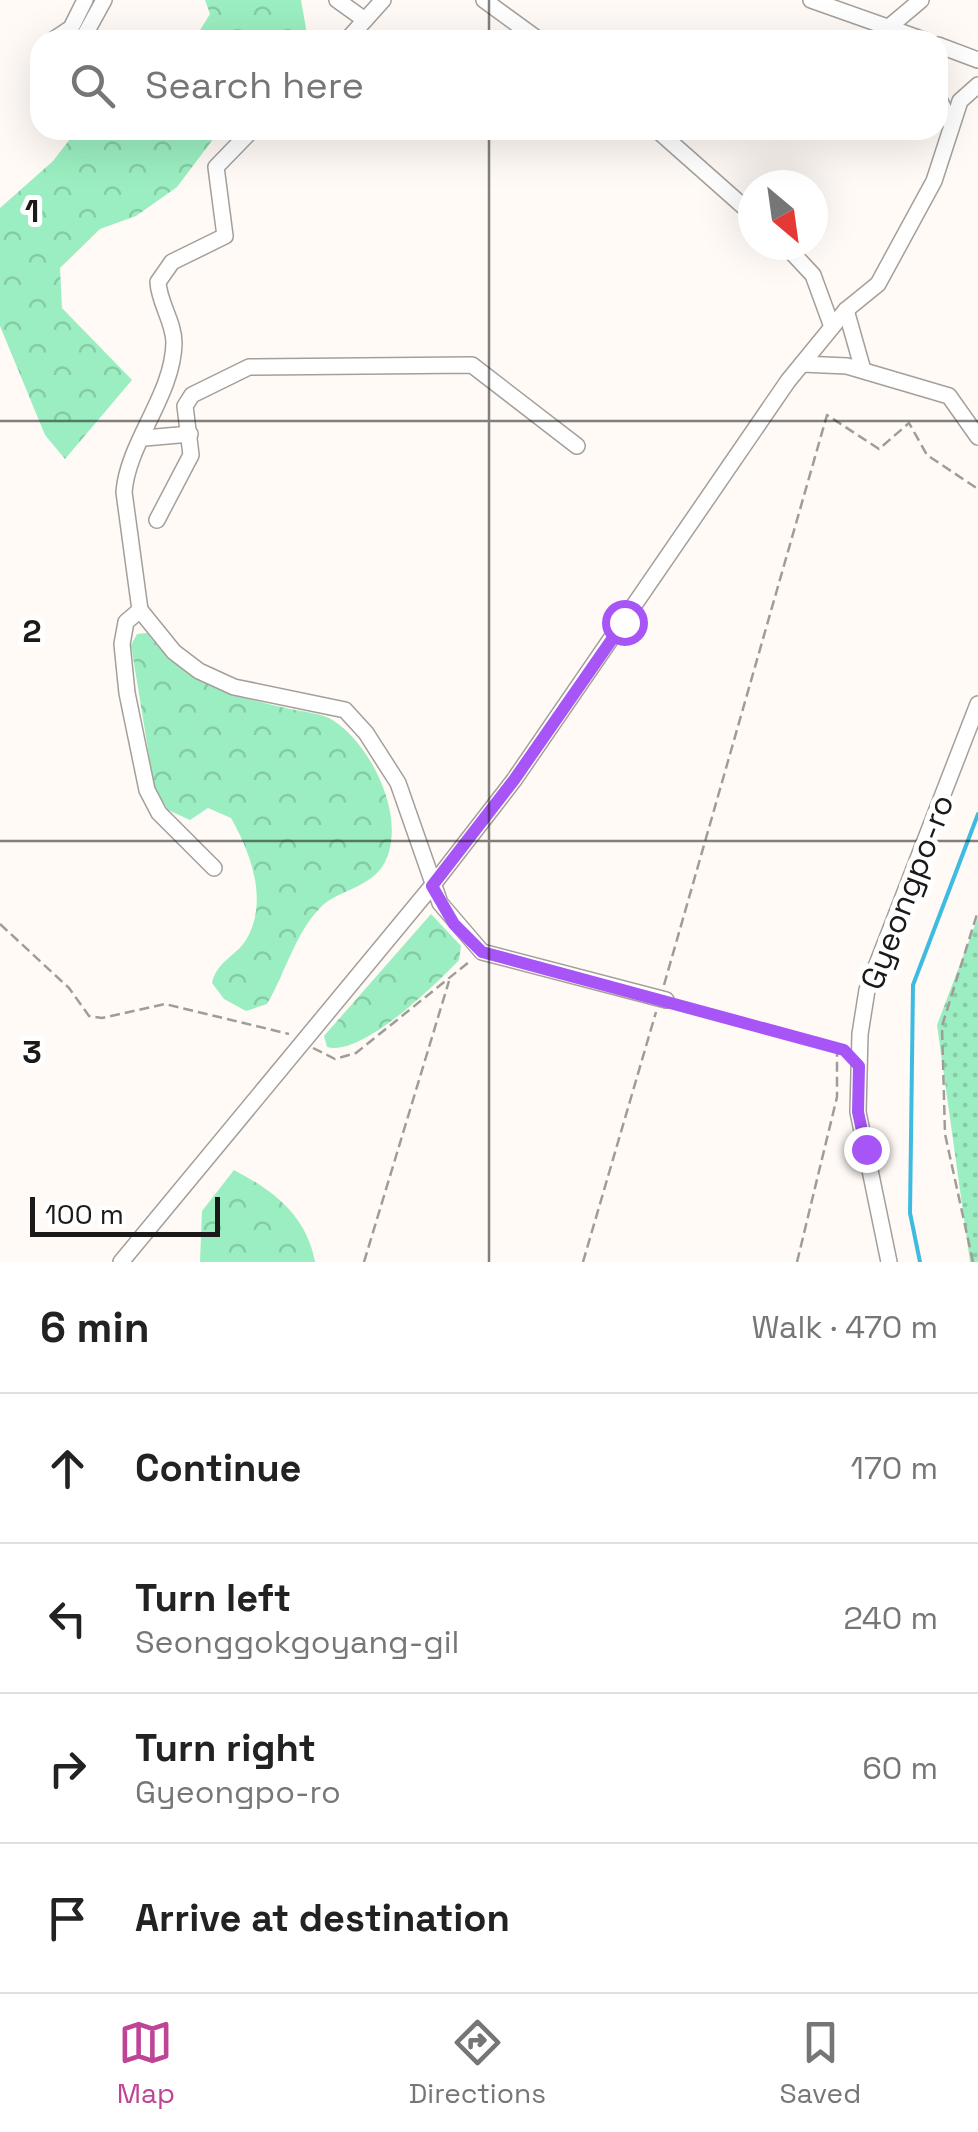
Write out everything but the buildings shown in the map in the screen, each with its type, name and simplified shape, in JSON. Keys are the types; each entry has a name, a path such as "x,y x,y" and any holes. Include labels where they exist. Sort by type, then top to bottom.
{"street":[{"path":"67,30 85,0"},
{"path":"88,30 104,0"},
{"path":"338,0 365,20"},
{"path":"356,30 382,0"},
{"path":"484,0 525,30"},
{"path":"811,0 884,30"},
{"path":"897,30 921,0"},
{"path":"948,49 978,60"},
{"path":"948,129 960,101 978,86"},
{"path":"948,118 950,122"},
{"path":"242,140 216,167 225,236 172,262 158,282 174,342 144,438 126,473 124,492 140,610 174,652 199,671 234,686 345,710 366,732 398,784 432,886 454,924 482,952 663,999"},
{"path":"668,140 738,202"},
{"path":"121,1262 432,886 514,780 802,364 846,310 878,284 913,227 934,181 945,140"},
{"path":"800,260 814,275 832,327"},
{"path":"846,310 862,370"},
{"path":"157,520 190,454 185,406 192,395 249,367 454,363 488,373 576,446"},
{"path":"802,364 862,370 949,396 978,437"},
{"path":"144,438 190,434"},
{"path":"140,610 126,622 122,644 127,692 148,790 159,813 214,868"},
{"name":"Gyeongpo-ro","path":"890,1262 858,1112 867,990 978,704"}],"path":[{"path":"583,1262 663,999 827,415 879,449 910,423 927,455 978,489"},
{"path":"974,1262 945,1134 942,1026 978,911"},
{"path":"0,924 69,988 89,1016 102,1018 164,1004 274,1028 335,1059 356,1053 482,952"},
{"path":"364,1262 450,977"},
{"path":"663,999 844,1050 859,1066"},
{"path":"797,1262 837,1097 837,1049"}],"green space":[{"path":"205,0 301,0 306,30 200,30 210,14"},
{"path":"69,140 212,140 177,187 136,216 100,229 60,268 62,308 132,380 65,459 45,435 0,326 0,208 53,161"},
{"path":"147,633 177,664 211,685 248,699 319,714 334,721 348,732 373,765 389,805 391,844 385,862 373,877 323,905 298,939 267,1004 246,1011 224,999 212,983 218,969 242,946 253,925 257,894 251,862 231,818 208,808 190,820 168,810 154,786 131,645 137,634"},
{"path":"431,914 461,946 459,960 378,1030 342,1047 327,1047 324,1036"},
{"path":"978,917 978,1262 970,1262 937,1025"},
{"path":"234,1170 286,1206 304,1231 315,1262 200,1262 202,1211"}],"waterway":[{"path":"920,1262 910,1213 913,985 978,814"}],"route":[{"path":"624,622 514,780 432,886 454,924 482,952 844,1050 859,1066 858,1112 866,1149"}]}
